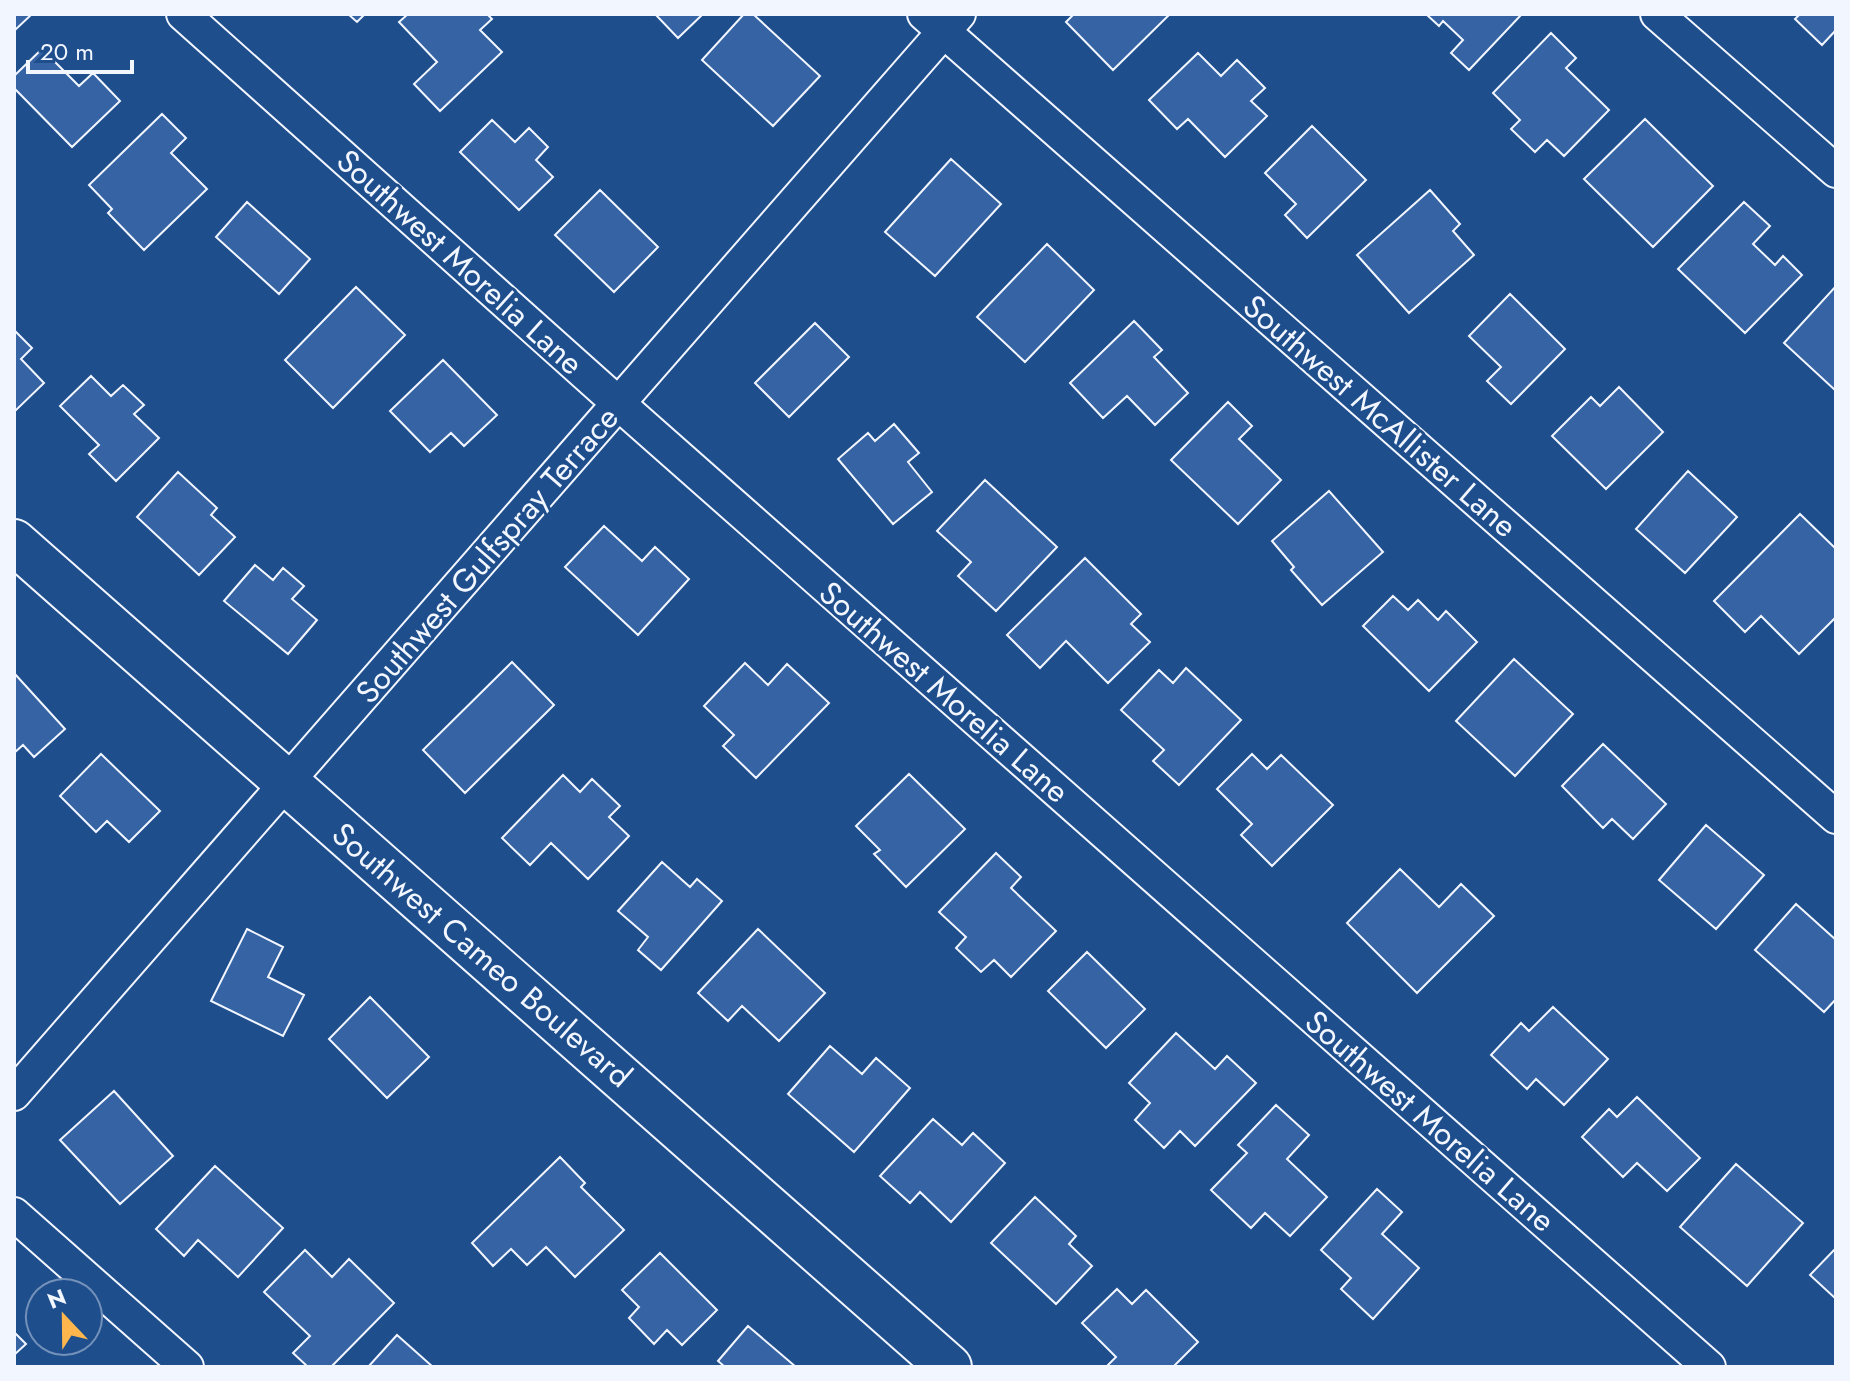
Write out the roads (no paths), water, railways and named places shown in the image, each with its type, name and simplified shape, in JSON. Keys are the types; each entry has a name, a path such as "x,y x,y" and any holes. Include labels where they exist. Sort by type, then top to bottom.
{"street":[{"name":"Southwest Morelia Lane","path":"183,14 619,404 1709,1367"},
{"path":"1657,14 1836,171"},
{"name":"Southwest Gulfspray Terrace","path":"14,1094 619,404 942,20"},
{"name":"Southwest McAllister Lane","path":"942,20 1836,817"},
{"name":"Southwest Cameo Boulevard","path":"14,542 949,1367"},
{"path":"14,1214 187,1367"}]}
